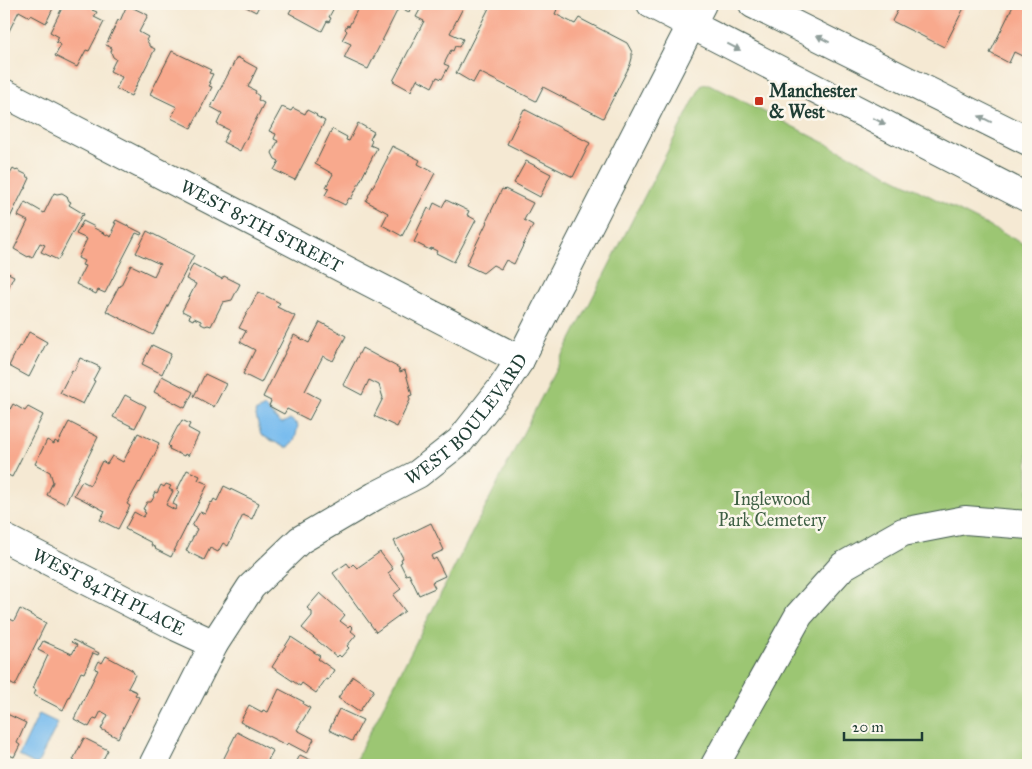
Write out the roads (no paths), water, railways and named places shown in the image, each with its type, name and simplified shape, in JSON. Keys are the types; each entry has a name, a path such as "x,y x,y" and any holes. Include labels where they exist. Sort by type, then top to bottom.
{"street":[{"path":"651,4 697,14 1028,198"},
{"path":"752,4 1028,141"},
{"name":"WEST BOULEVARD","path":"153,765 214,644 250,586 300,540 375,496 418,474 460,441 501,389 520,360 697,14"},
{"name":"WEST 85TH STREET","path":"4,93 520,360"},
{"path":"715,765 799,615 843,566 903,532 965,520 1028,525"},
{"name":"WEST 84TH PLACE","path":"4,538 214,644"}],"water":[{"path":"265,407 279,422 283,423 290,419 298,425 292,444 286,448 261,435 255,412"},
{"path":"39,714 58,723 37,765 19,756"}],"place":[{"name":"Manchester & West","path":"759,101"}],"park label":[{"name":"Inglewood Park Cemetery","path":"772,509"}]}
